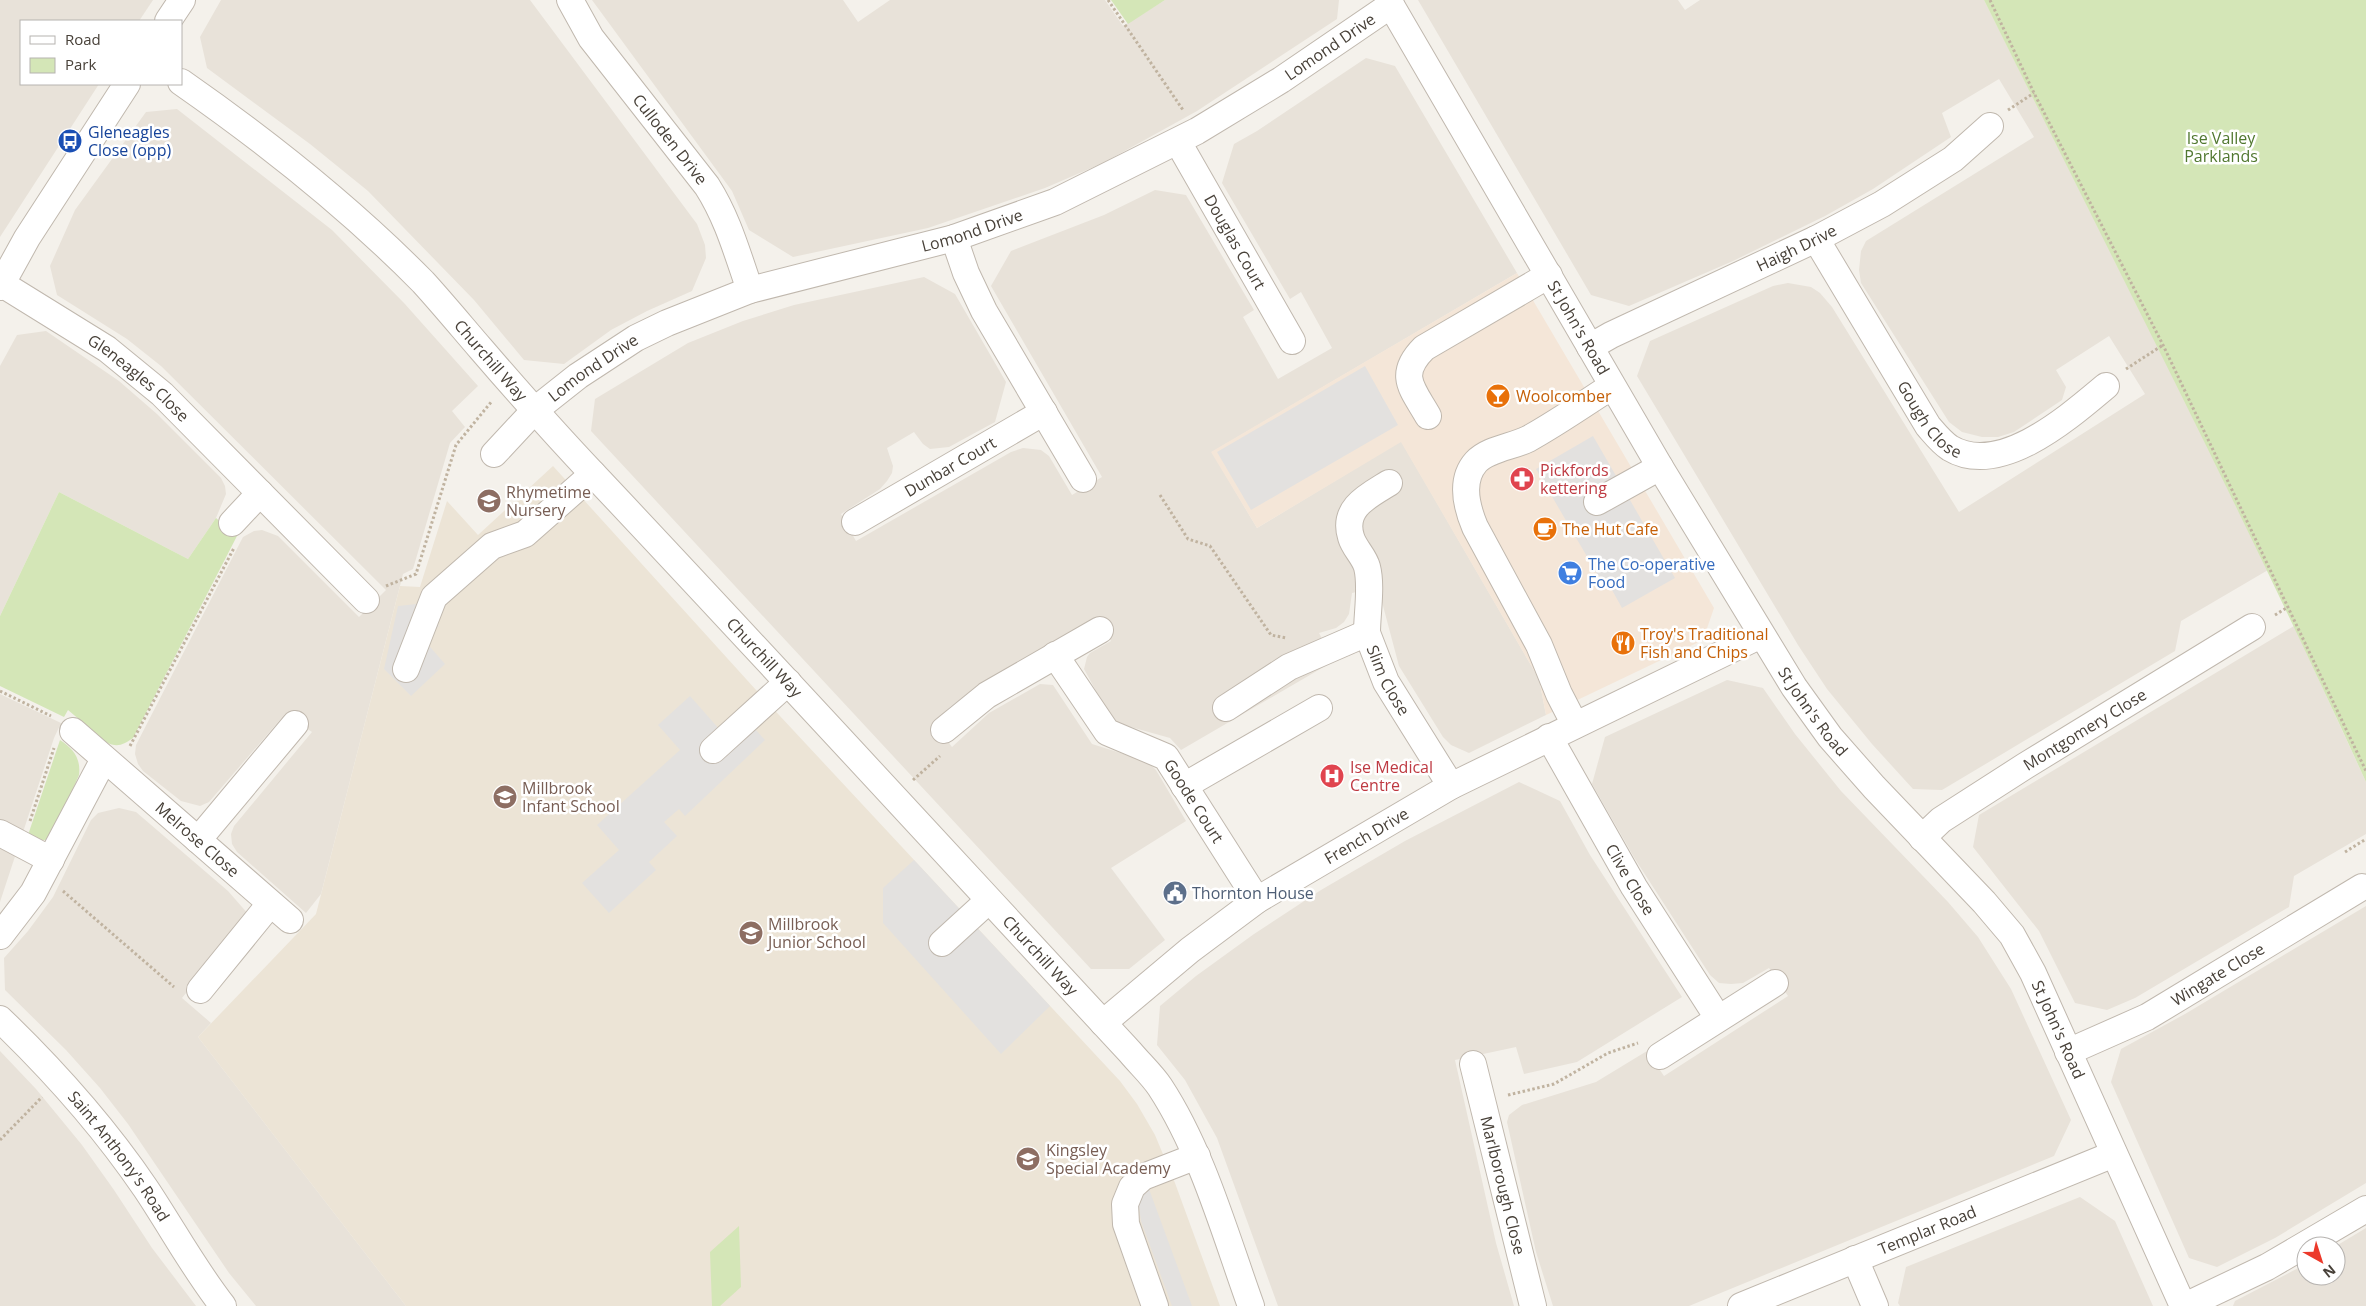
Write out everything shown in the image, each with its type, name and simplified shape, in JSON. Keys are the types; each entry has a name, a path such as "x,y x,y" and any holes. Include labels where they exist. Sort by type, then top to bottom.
{"street":[{"path":"169,20 182,0"},
{"name":"Culloden Drive","path":"570,0 591,38 719,204 725,216 750,290"},
{"name":"Lomond Drive","path":"494,454 535,410 578,376 636,338 700,308 750,290 954,238 1055,202 1187,137 1280,80 1390,3"},
{"name":"St John's Road","path":"1390,3 1612,386 1794,687 1830,737 1922,838 1984,902 2012,935 2033,973 2184,1306"},
{"name":"Churchill Way","path":"182,83 249,129 360,222 424,284 593,474 788,682 988,901 1103,1022 1159,1086 1180,1120 1197,1156 1251,1306"},
{"path":"1,286 57,191 126,85"},
{"name":"Haigh Drive","path":"1590,347 1611,335 1816,239 1882,204 1953,159 1990,126"},
{"name":"Douglas Court","path":"1187,137 1292,341"},
{"path":"954,238 966,273 984,312 1083,479"},
{"name":"Gough Close","path":"1816,239 1928,426 1950,448 1976,456 2008,452 2073,413 2106,386"},
{"path":"1428,416 1412,388 1408,372 1414,359 1424,348 1549,275"},
{"name":"Gleneagles Close","path":"1,286 82,333 119,358 162,394 366,600"},
{"path":"1575,724 1559,694 1539,645 1475,527 1467,507 1465,494 1470,472 1475,463 1483,457 1527,439 1612,386"},
{"name":"Dunbar Court","path":"855,522 1044,412"},
{"path":"1597,502 1660,467"},
{"path":"406,669 434,597 492,546 525,534 593,474"},
{"path":"1366,633 1369,580 1367,566 1351,537 1350,515 1355,506 1389,483"},
{"path":"232,523 260,493"},
{"name":"Montgomery Close","path":"1922,838 1941,820 2025,766 2252,627"},
{"path":"944,730 987,694 1100,630"},
{"name":"Slim Close","path":"1226,708 1289,667 1366,633 1386,682 1451,786"},
{"name":"French Drive","path":"1103,1022 1190,950 1257,900 1451,786 1761,635"},
{"name":"Goode Court","path":"1055,655 1107,732 1166,757 1257,900"},
{"path":"713,750 788,682"},
{"path":"1184,786 1320,708"},
{"path":"198,840 296,724"},
{"name":"Melrose Close","path":"65,735 111,765 290,920"},
{"name":"Clive Close","path":"1549,737 1634,887 1718,1018"},
{"path":"0,936 19,914 111,765"},
{"path":"0,833 23,845 47,867"},
{"name":"Wingate Close","path":"2068,1052 2147,1016 2362,887"},
{"path":"942,943 988,901"},
{"path":"188,990 270,904"},
{"path":"1664,1053 1775,983"},
{"name":"Saint Anthony's Road","path":"0,1020 60,1079 145,1188 202,1279 223,1306"},
{"name":"Marlborough Close","path":"1473,1064 1533,1306"},
{"name":"Templar Road","path":"1740,1306 2114,1154"},
{"path":"1155,1306 1126,1224 1125,1204 1132,1187 1143,1177 1197,1156"},
{"path":"2184,1306 2258,1272 2366,1209"},
{"path":"1855,1259 1875,1306"}],"path":[{"path":"1108,0 1187,137"},
{"path":"1990,0 2034,92 2163,345 2366,771"},
{"path":"2106,386 2124,370 2163,345"},
{"path":"366,600 378,590 416,574 456,445 494,399"},
{"path":"1160,495 1188,539 1210,546 1271,635 1287,638 1304,660"},
{"path":"111,765 240,537 229,526 232,523"},
{"path":"23,845 65,735"},
{"path":"2345,852 2366,838"},
{"path":"47,867 188,990"},
{"path":"1482,1102 1554,1084 1608,1053 1655,1038 1664,1053"},
{"path":"0,1140 60,1079"}],"shaded area":[{"path":"0,0 153,0 140,20 20,20 20,85 98,85 0,237"},
{"path":"221,0 530,0 697,224 705,245 706,258 692,291 647,311 611,330 564,364 524,360 474,300 368,191 310,144 207,68 200,37"},
{"path":"592,0 843,0 858,22 890,0 1105,0 1123,26 1165,0 1339,0 1337,19 1197,111 1103,163 1045,188 928,228 793,257 749,230 732,191"},
{"path":"1418,0 1678,0 1685,10 1700,0 1984,0 2268,570 2181,621 2175,651 1942,790 1913,789 1872,744 1827,689 1798,645 1637,376 1650,341 1773,286 1788,283 1811,287 1820,293 1832,307 1959,512 2145,394 2109,336 2056,370 2066,387 2062,400 2014,432 1998,437 1982,437 1962,432 1949,422 1861,283 1859,270 1861,251 1866,241 2034,137 1999,79 1942,113 1951,137 1873,189 1825,216 1733,261 1629,306 1591,295"},
{"path":"1366,58 1395,66 1517,273 1212,452 1257,528 1401,441 1539,679 1546,715 1469,753 1451,745 1443,737 1399,666 1378,587 1352,593 1349,614 1344,622 1336,628 1319,633 1334,661 1181,750 1170,738 1113,722 1084,669 1090,653 1111,641 1099,619 982,683 950,707 934,723 952,747 989,713 1040,684 1053,685 1092,744 1143,760 1156,770 1186,821 1111,868 1165,940 1129,969 1091,969 591,431 595,399 688,343 743,321 794,305 924,277 955,294 1006,382 995,422 949,447 930,449 923,444 914,432 887,448 893,466 892,473 887,481 880,489 841,514 856,541 1011,452 1023,448 1041,450 1049,456 1072,495 1102,477 991,286 1011,251 1104,215 1155,190 1186,195 1254,310 1243,317 1278,379 1332,348 1301,292 1290,299 1222,183 1234,144 1257,131"},
{"path":"177,109 332,230 404,303 478,386 452,411 465,427 450,443 413,569 403,574 321,894 306,913 237,852 232,844 231,834 234,826 312,732 285,714 209,802 200,806 181,801 143,771 138,764 135,754 136,745 243,537 254,531 262,530 278,536 359,617 386,590 161,366 127,339 57,295 50,266 75,210 146,112"},
{"path":"1517,273 1714,608 1703,640 1546,715 1539,679 1401,442 1257,528 1211,452"},
{"path":"46,331 119,381 157,414 221,478 226,494 216,518 188,559 59,492 0,616 0,366 17,335"},
{"path":"1365,366 1398,425 1251,510 1217,452"},
{"path":"1593,436 1675,578 1622,608 1607,581 1603,584 1536,469"},
{"path":"553,466 766,701 1120,1081 1137,1104 1155,1135 1175,1183 1220,1306 406,1306 198,1037 316,914 400,586 420,587 447,501 478,535"},
{"path":"417,604 439,626 424,640 445,664 411,696 384,669 398,606"},
{"path":"2294,626 2366,782 2366,834 2294,876 2289,907 2135,998 2107,1010 2075,1003 2039,931 1973,847 1979,815"},
{"path":"1727,680 1763,688 1795,734 1841,791 1948,902 1978,937 2011,989 2071,1120 2054,1156 1689,1306 1553,1306 1536,1252 1507,1122 1509,1115 1522,1105 1596,1082 1647,1051 1664,1076 1788,996 1769,968 1743,983 1719,983 1710,975 1635,859 1592,784 1605,737"},
{"path":"0,694 61,723 54,738 0,902"},
{"path":"690,696 720,730 740,712 765,740 685,816 679,809 664,822 677,836 649,862 656,870 609,913 582,883 619,850 597,825 680,750 658,725"},
{"path":"1519,782 1560,801 1590,855 1682,997 1577,1062 1524,1074 1516,1047 1455,1060 1496,1243 1514,1306 1278,1306 1217,1138 1185,1080 1157,1045 1160,1006 1196,976 1254,934 1321,890 1405,841"},
{"path":"119,808 136,812 228,891 249,915 182,998 211,1023 198,1037 406,1306 256,1306 229,1273 128,1124 100,1088 66,1050 5,990 4,958 28,931 53,897 91,820 98,813"},
{"path":"914,860 1050,1006 1001,1054 883,923 883,888"},
{"path":"2366,906 2366,1183 2275,1238 2217,1267 2189,1258 2111,1082 2121,1049 2185,1014"},
{"path":"0,1051 36,1089 82,1145 152,1248 196,1306 0,1306"},
{"path":"1149,1189 1192,1306 1172,1306 1141,1221 1137,1194"},
{"path":"2080,1197 2115,1221 2153,1306 1900,1306 1898,1303 1906,1267"},
{"path":"2366,1228 2366,1306 2233,1306 2235,1301 2296,1269 2296,1286 2346,1286 2346,1240"}],"green space":[{"path":"1111,0 1165,0 1128,24"},
{"name":"Ise Valley Parklands","path":"1984,0 2366,0 2366,782 2274,585"},
{"path":"59,492 188,559 216,518 237,536 133,738 120,745 106,742 68,710 64,717 0,686 0,616"},
{"path":"60,740 76,755 79,764 79,775 51,839 37,841 27,838"},
{"path":"739,1226 741,1287 720,1306 712,1306 710,1252"}],"place":[{"name":"Gleneagles Close (opp)","path":"70,141"},
{"name":"Woolcomber","path":"1498,396"},
{"name":"Pickfords kettering","path":"1522,479"},
{"name":"Rhymetime Nursery","path":"489,501"},
{"name":"The Hut Cafe","path":"1545,529"},
{"name":"The Co-operative Food","path":"1570,573"},
{"name":"Troy's Traditional Fish and Chips","path":"1623,643"},
{"name":"Ise Medical Centre","path":"1332,776"},
{"name":"Millbrook Infant School","path":"505,797"},
{"name":"Thornton House","path":"1175,893"},
{"name":"Millbrook Junior School","path":"751,933"},
{"name":"Kingsley Special Academy","path":"1028,1159"}]}
